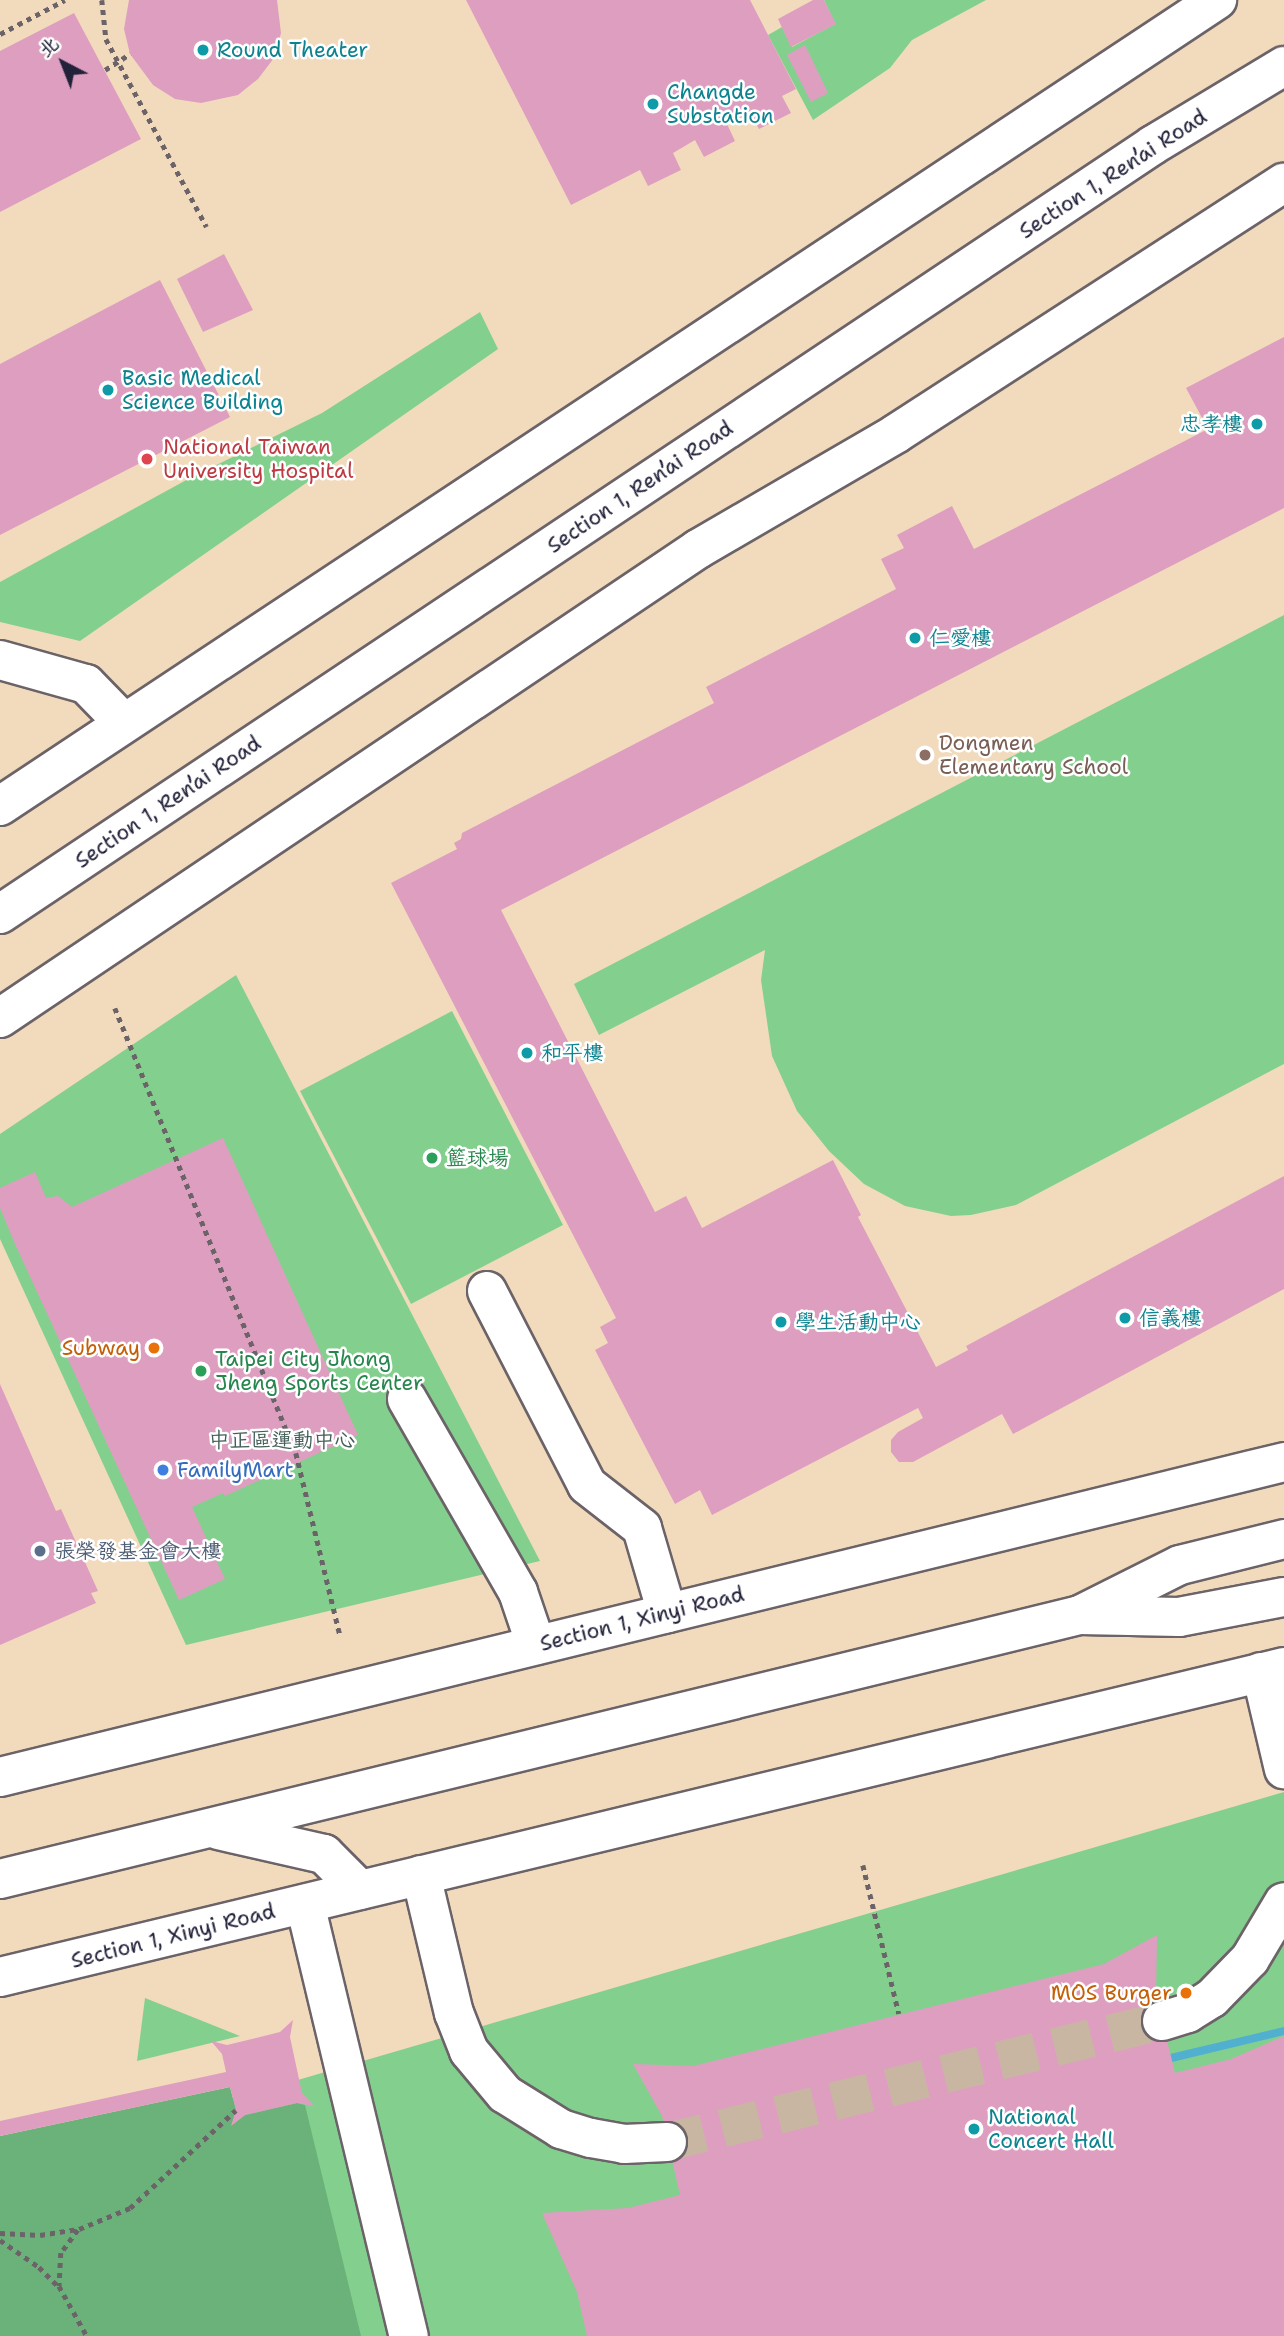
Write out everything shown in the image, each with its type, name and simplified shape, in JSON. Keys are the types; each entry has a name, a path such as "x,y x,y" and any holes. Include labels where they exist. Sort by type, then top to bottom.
{"main road":[{"path":"0,806 1217,0"},
{"name":"Section 1, Ren’ai Road","path":"0,914 1153,145 1284,66"},
{"path":"0,1018 698,549 897,433 1284,183"},
{"path":"0,660 86,684 124,723"},
{"path":"487,1290 587,1485 642,1528 667,1613"},
{"path":"407,1399 518,1592 536,1645"},
{"name":"Section 1, Xinyi Road","path":"0,1777 1284,1462"},
{"path":"0,1879 1080,1615 1180,1565 1284,1539"},
{"path":"1080,1615 1180,1617 1284,1597"},
{"path":"1272,1669 1284,1769"},
{"name":"Section 1, Xinyi Road","path":"0,1977 1272,1669"},
{"path":"210,1828 324,1854 359,1890"},
{"path":"421,1875 454,2013 469,2052 505,2094 561,2129 591,2138 624,2144 667,2142"},
{"path":"1162,2021 1188,2013 1212,1998 1250,1959 1284,1902"},
{"path":"305,1904 409,2336"}],"path":[{"path":"0,34 65,0"},
{"path":"102,0 106,39 207,227"},
{"path":"105,70 130,54"},
{"path":"115,1008 296,1453 340,1635"},
{"path":"863,1865 899,2014"},
{"path":"0,2233 40,2235 79,2229 130,2208 236,2110"},
{"path":"59,2286 61,2253 79,2229"},
{"path":"0,2240 39,2267 59,2286 87,2336"}],"green space":[{"path":"824,0 986,0 912,40 890,68 813,120 768,35 782,27 792,47 835,24"},
{"path":"480,312 498,349 80,641 0,622 0,582 190,478 322,413"},
{"path":"1284,615 1284,1064 1016,1205 971,1215 951,1216 905,1206 864,1184 829,1151 797,1111 772,1056 761,980 765,950 599,1035 574,984"},
{"name":"中正區運動中心","path":"236,975 540,1561 186,1645 0,1239 0,1134"},
{"name":"籃球場","path":"452,1011 563,1225 411,1304 300,1091"},
{"path":"1284,1792 1284,2336 0,2336 0,2157 209,2106"},
{"path":"145,1998 240,2036 137,2061"},
{"path":"230,2087 236,2110 232,2125 245,2115 297,2103 305,2105 361,2336 0,2336 0,2136"}],"water":[{"path":"1284,2027 1284,2035 1172,2062 1170,2054"}],"building":[{"name":"Round Theater","path":"129,0 277,0 281,33 274,58 258,79 238,95 201,103 175,99 153,85 130,54 124,29"},
{"name":"Changde Substation","path":"466,0 750,0 796,89 782,96 791,113 759,129 750,113 727,124 735,141 704,157 695,140 673,153 681,170 648,186 640,170 571,205"},
{"path":"813,0 824,0 836,24 791,47 778,19"},
{"path":"74,13 141,139 0,212 0,51"},
{"path":"805,45 828,93 811,102 787,55"},
{"path":"224,254 253,310 203,332 177,279"},
{"name":"Basic Medical Science Building","path":"160,280 230,417 0,535 0,364"},
{"path":"1284,337 1284,508 501,910 655,1212 686,1196 702,1228 833,1160 861,1215 858,1217 936,1367 968,1350 966,1346 1284,1176 1284,1289 1013,1434 1002,1414 913,1462 899,1462 891,1452 891,1440 898,1432 923,1418 918,1408 712,1515 700,1490 675,1504 595,1350 608,1343 600,1327 616,1318 391,883 457,849 454,843 461,839 462,833 714,703 706,687 896,589 881,559 904,548 897,535 952,506 974,549 1208,429 1186,388"},
{"name":"Taipei City Jhong Jheng Sports Center","path":"223,1138 358,1435 225,1496 223,1493 192,1507 225,1579 179,1600 15,1244 0,1208 0,1188 35,1172 46,1198 58,1196 72,1207"},
{"name":"張榮發基金會大樓","path":"0,1384 56,1511 61,1509 98,1591 91,1593 96,1603 0,1645"},
{"name":"National Concert Hall","path":"1157,1935 1156,1995 1175,2073 1231,2059 1284,2036 1284,2336 587,2336 577,2292 542,2213 628,2208 680,2195 662,2116 633,2064 693,2066 1104,1964"},
{"path":"293,2020 290,2037 302,2093 314,2106 297,2103 245,2115 231,2126 236,2110 230,2087 0,2136 0,2121 226,2072 222,2054 211,2041 227,2045 280,2032"}],"tunnel":[{"path":"667,2142 1162,2021"}],"place":[{"name":"Round Theater","path":"203,50"},
{"name":"Changde Substation","path":"653,104"},
{"name":"Basic Medical Science Building","path":"108,390"},
{"name":"忠孝樓","path":"1257,424"},
{"name":"National Taiwan University Hospital","path":"147,459"},
{"name":"仁愛樓","path":"915,638"},
{"name":"Dongmen Elementary School","path":"925,755"},
{"name":"和平樓","path":"527,1053"},
{"name":"籃球場","path":"432,1158"},
{"name":"信義樓","path":"1125,1318"},
{"name":"學生活動中心","path":"781,1322"},
{"name":"Subway","path":"154,1348"},
{"name":"Taipei City Jhong Jheng Sports Center","path":"201,1371"},
{"name":"FamilyMart","path":"163,1470"},
{"name":"張榮發基金會大樓","path":"40,1551"},
{"name":"MOS Burger","path":"1186,1993"},
{"name":"National Concert Hall","path":"974,2129"}]}
